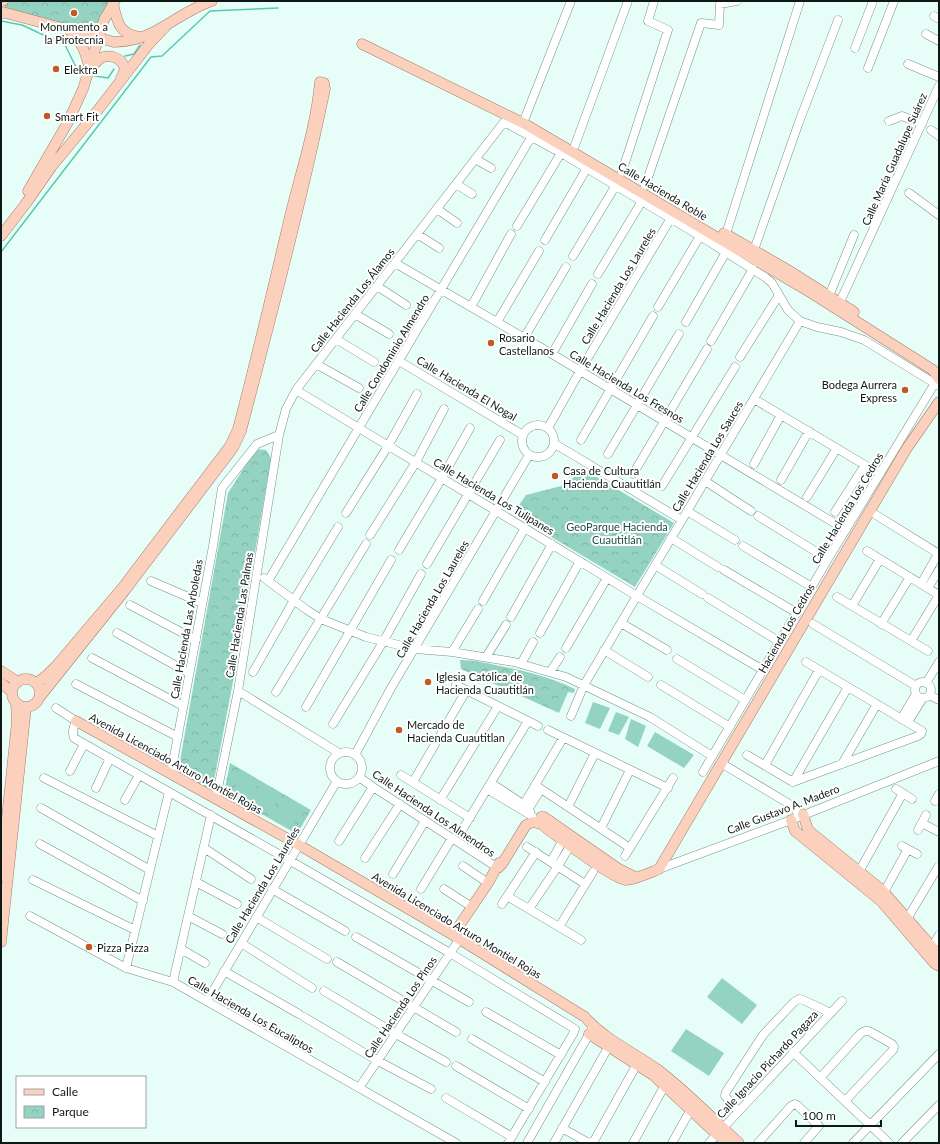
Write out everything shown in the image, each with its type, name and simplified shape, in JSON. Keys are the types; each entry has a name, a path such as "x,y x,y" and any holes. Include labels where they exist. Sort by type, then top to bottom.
{"main road":[{"path":"1,13 6,12 114,42 126,42 144,37 212,1"},
{"path":"114,2 117,20 123,30 130,35 144,37"},
{"path":"1,226 23,198 68,122 83,89 104,20 114,2"},
{"path":"1,236 28,202 52,166 91,119 148,44 166,26"},
{"path":"68,29 78,39 83,47 90,69"},
{"name":"Calle Hacienda Roble","path":"938,383 933,370 813,294 525,124 363,40 478,93 575,145 840,302 939,370"},
{"path":"90,69 100,58 108,56 116,58 124,66 124,72 120,82"},
{"path":"36,683 57,665 123,587 230,446 239,422 311,138 320,94 320,82 324,83 325,89 315,139 287,256 241,431 233,448 126,589 35,704 21,705 14,700 12,692 15,684 25,679 29,679 36,683 40,690 39,698"},
{"name":"Hacienda Los Cedros","path":"659,869 907,448 939,402"},
{"path":"1,671 18,682"},
{"path":"1,683 12,692"},
{"path":"1,876 17,721 21,705"},
{"path":"1,942 21,705"},
{"name":"Avenida Licenciado Arturo Montiel Rojas","path":"76,721 299,845 456,937 585,1017 591,1030 609,1046 637,1064 665,1085 691,1109 739,1143"},
{"path":"529,813 541,824 569,839"},
{"name":"Calle Hacienda Los Pinos","path":"456,937 472,907 502,864 526,825 529,813"},
{"path":"797,817 808,830 857,876 929,950 939,955"},
{"name":"Calle Gustavo A. Madero","path":"569,839 602,868 625,880 659,869"},
{"path":"857,876 884,892 907,919 929,950 934,963 939,966"},
{"name":"Avenida Licenciado Arturo Montiel Rojas","path":"591,1030 657,1069 682,1090 720,1131 726,1143"}],"street":[{"path":"524,118 571,1"},
{"path":"575,145 628,1"},
{"path":"622,172 668,30 648,21 654,1"},
{"path":"645,186 701,23 719,25 720,4 737,1"},
{"path":"726,234 800,1"},
{"path":"855,48 873,1"},
{"path":"868,68 894,1"},
{"path":"754,250 799,122 838,20"},
{"path":"926,34 939,42"},
{"path":"908,64 939,77"},
{"name":"Calle María Guadalupe Suárez","path":"840,302 870,240 939,86"},
{"path":"889,121 902,116 922,124"},
{"name":"Calle Hacienda Roble","path":"504,122 562,153 754,269 772,283 788,310 800,321 864,340 938,383"},
{"name":"Calle Hacienda Los Álamos","path":"279,435 286,409 296,390 504,122"},
{"path":"931,130 939,136"},
{"name":"Calle Condominio Almendro","path":"268,581 532,136"},
{"path":"517,226 562,153"},
{"path":"475,159 491,168"},
{"path":"545,240 587,168"},
{"path":"456,184 472,194"},
{"path":"573,256 616,185"},
{"path":"910,193 939,215"},
{"path":"598,274 642,201"},
{"path":"437,209 457,223"},
{"name":"Calle Hacienda Los Laureles","path":"548,428 671,218"},
{"path":"417,234 439,248"},
{"path":"471,307 511,234"},
{"path":"829,296 854,235"},
{"path":"658,306 700,236"},
{"path":"497,322 539,251"},
{"path":"686,322 726,252"},
{"name":"Calle Hacienda Los Fresnos","path":"395,263 442,289 721,454 846,530"},
{"path":"524,338 566,267"},
{"path":"712,341 754,269"},
{"path":"552,354 592,284"},
{"path":"376,286 406,305"},
{"path":"740,357 779,295"},
{"path":"355,314 389,334"},
{"path":"581,440 653,316"},
{"name":"Calle Hacienda Los Sauces","path":"571,716 584,685 604,650 800,321"},
{"path":"608,454 679,334"},
{"path":"336,339 374,362"},
{"path":"633,474 707,349"},
{"name":"Calle Hacienda El Nogal","path":"399,361 523,435"},
{"path":"316,364 359,388"},
{"path":"662,486 735,367"},
{"name":"Calle Hacienda Los Cedros","path":"703,772 828,559 938,383"},
{"name":"Calle Hacienda Los Tulipanes","path":"296,390 637,596 763,670"},
{"path":"346,513 388,446 417,394"},
{"path":"754,399 880,474"},
{"path":"370,535 416,462 444,409"},
{"path":"754,464 781,415"},
{"path":"543,425 548,428 554,435 555,444 552,450 548,455 542,457 529,455 524,449 522,442 523,435 532,426 543,425"},
{"path":"398,550 442,478 470,428"},
{"path":"781,480 809,431"},
{"name":"Calle Hacienda Las Arboledas","path":"171,773 222,488 257,444 279,435"},
{"name":"Calle Hacienda Las Palmas","path":"216,798 238,691 279,435"},
{"path":"427,564 500,440"},
{"path":"555,444 682,520"},
{"path":"807,497 837,448"},
{"name":"Calle Hacienda Los Laureles","path":"355,755 391,688 529,455"},
{"path":"835,512 865,465"},
{"path":"705,481 828,559"},
{"path":"687,511 736,540"},
{"path":"876,515 939,554 921,584"},
{"path":"253,672 338,527"},
{"path":"483,601 525,528"},
{"path":"671,538 797,613"},
{"path":"276,692 366,544"},
{"path":"511,617 552,544"},
{"path":"743,546 812,587"},
{"path":"867,551 939,594 911,641"},
{"path":"852,606 880,559"},
{"path":"306,707 391,560"},
{"path":"540,632 580,561"},
{"path":"655,565 780,642"},
{"path":"928,588 939,570"},
{"path":"257,572 321,619 350,631 383,642 415,649 486,657 521,664 566,677 650,717 712,756"},
{"path":"333,724 383,642 421,574"},
{"path":"882,624 910,577"},
{"path":"566,648 607,578"},
{"path":"152,581 202,604"},
{"path":"837,597 928,651"},
{"path":"130,605 196,640"},
{"path":"452,652 478,608"},
{"path":"621,623 667,650"},
{"path":"813,624 921,693 939,700"},
{"path":"486,657 506,625"},
{"path":"117,633 190,673"},
{"path":"521,664 533,642"},
{"path":"604,650 648,677"},
{"path":"550,672 560,657"},
{"path":"92,658 183,706"},
{"path":"677,659 746,700"},
{"path":"793,782 918,736 922,731 806,662"},
{"path":"926,683 939,662"},
{"path":"765,765 819,670"},
{"path":"921,693 921,682 926,683"},
{"path":"904,721 921,693 930,688 926,683"},
{"path":"76,684 178,737"},
{"path":"456,685 538,726"},
{"path":"661,685 730,727"},
{"path":"793,782 848,687"},
{"path":"238,691 339,753"},
{"path":"413,782 466,691"},
{"path":"842,764 877,704"},
{"path":"440,800 498,706"},
{"path":"56,708 76,721"},
{"name":"Avenida Licenciado Arturo Montiel Rojas","path":"76,721 73,734 74,738 290,860 450,953 574,1029 573,1034 561,1055"},
{"path":"462,832 528,721"},
{"path":"548,730 668,788"},
{"path":"529,813 538,787 563,738"},
{"path":"70,771 84,744"},
{"path":"347,752 355,755 361,762 362,767 359,776 355,781 349,784 343,784 337,781 331,774 330,764 334,756 339,753 347,752"},
{"path":"568,807 595,753"},
{"path":"747,755 793,782"},
{"path":"96,788 110,758"},
{"name":"Calle Gustavo A. Madero","path":"659,869 939,761"},
{"path":"721,763 796,808 797,817"},
{"path":"601,828 630,770"},
{"path":"125,800 139,775"},
{"path":"401,775 470,818"},
{"name":"Calle Hacienda Los Almendros","path":"359,776 373,787 498,868"},
{"path":"44,778 158,836"},
{"path":"625,856 674,778"},
{"name":"Calle Hacienda Los Laureles","path":"207,1001 337,781"},
{"path":"489,786 529,813"},
{"path":"339,841 373,787"},
{"path":"538,787 630,848"},
{"path":"857,876 900,791 912,799"},
{"path":"126,968 169,792"},
{"path":"514,802 529,813"},
{"path":"365,858 400,804"},
{"path":"41,808 150,870"},
{"path":"173,982 211,815"},
{"path":"918,830 924,819 939,832"},
{"path":"393,874 426,821"},
{"path":"421,890 452,838"},
{"path":"551,862 569,839"},
{"path":"529,909 558,866 569,839"},
{"path":"40,844 142,901"},
{"path":"527,846 585,884"},
{"path":"204,848 252,879"},
{"path":"884,892 905,848 917,854"},
{"path":"502,904 536,852"},
{"path":"463,866 488,883"},
{"path":"907,919 936,866"},
{"path":"559,927 593,872"},
{"path":"33,880 135,930"},
{"path":"196,882 237,904"},
{"path":"272,889 345,931"},
{"path":"444,889 472,907"},
{"path":"507,896 581,940"},
{"name":"Calle Hacienda Los Eucaliptos","path":"30,916 126,968 173,982 456,1143"},
{"path":"188,916 222,934"},
{"path":"256,917 327,958"},
{"path":"929,950 939,935"},
{"path":"356,937 469,1002"},
{"name":"Calle Hacienda Los Pinos","path":"360,1088 433,981 450,953 456,937"},
{"path":"241,943 312,988"},
{"path":"181,949 205,962"},
{"path":"337,962 456,1032"},
{"path":"224,971 378,1061 431,1089"},
{"path":"324,991 446,1062"},
{"path":"738,1111 728,1101 725,1096 726,1092 764,1035 794,1002 799,999 831,1013"},
{"name":"Calle Ignacio Pichardo Pagaza","path":"709,1143 842,1000"},
{"path":"446,1098 510,1140 561,1055 486,1012"},
{"path":"527,1143 591,1030"},
{"path":"820,1078 861,1032 869,1031 892,1044 894,1047 893,1050 845,1101"},
{"path":"472,1039 545,1082"},
{"path":"554,1143 609,1046"},
{"path":"794,1052 889,1143"},
{"path":"853,1143 939,1054"},
{"path":"562,1128 587,1142 591,1143 594,1141 637,1064"},
{"path":"456,1066 529,1109"},
{"path":"633,1143 665,1085"},
{"path":"758,1143 791,1106 795,1104 798,1105 819,1126 804,1143"},
{"path":"902,1143 939,1105"},
{"path":"672,1143 691,1109"}],"green space":[{"path":"4,1 114,1 98,38 6,13"},
{"path":"256,449 266,450 271,458 232,687 212,791 178,772 228,493"},
{"name":"GeoParque Hacienda Cuautitlán","path":"580,467 674,523 635,587 513,514 526,495 569,484"},
{"path":"460,660 485,663 538,675 575,689 574,693 568,692 559,713 461,669"},
{"path":"593,702 610,708 600,729 585,723"},
{"path":"616,712 629,717 619,735 608,731"},
{"path":"631,719 646,726 638,747 625,739"},
{"path":"655,732 694,755 684,768 647,746"},
{"path":"230,763 311,810 297,834 224,793"},
{"path":"242,774 257,783 248,800 234,791"},
{"path":"264,786 279,794 270,815 254,806"},
{"path":"288,798 303,807 291,828 276,819"},
{"path":"722,978 757,1005 742,1024 707,997"},
{"path":"686,1029 724,1053 709,1076 671,1051"}],"waterway":[{"path":"1,252 151,57 162,56 210,11 278,8"},
{"path":"1,21 22,25 65,45 77,69 83,71"},
{"path":"125,56 134,54 140,45"},
{"path":"95,76 108,78 114,69"}],"place":[{"name":"Monumento a la Pirotecnia","path":"74,13"},
{"name":"Elektra","path":"56,69"},
{"name":"Smart Fit","path":"47,116"},
{"name":"Rosario Castellanos","path":"491,343"},
{"name":"Bodega Aurrera Express","path":"905,390"},
{"name":"Casa de Cultura Hacienda Cuautitlán","path":"555,476"},
{"name":"Iglesia Católica de Hacienda Cuautitlán","path":"428,682"},
{"name":"Mercado de Hacienda Cuautitlan","path":"399,730"},
{"name":"Pizza Pizza","path":"89,947"}]}
